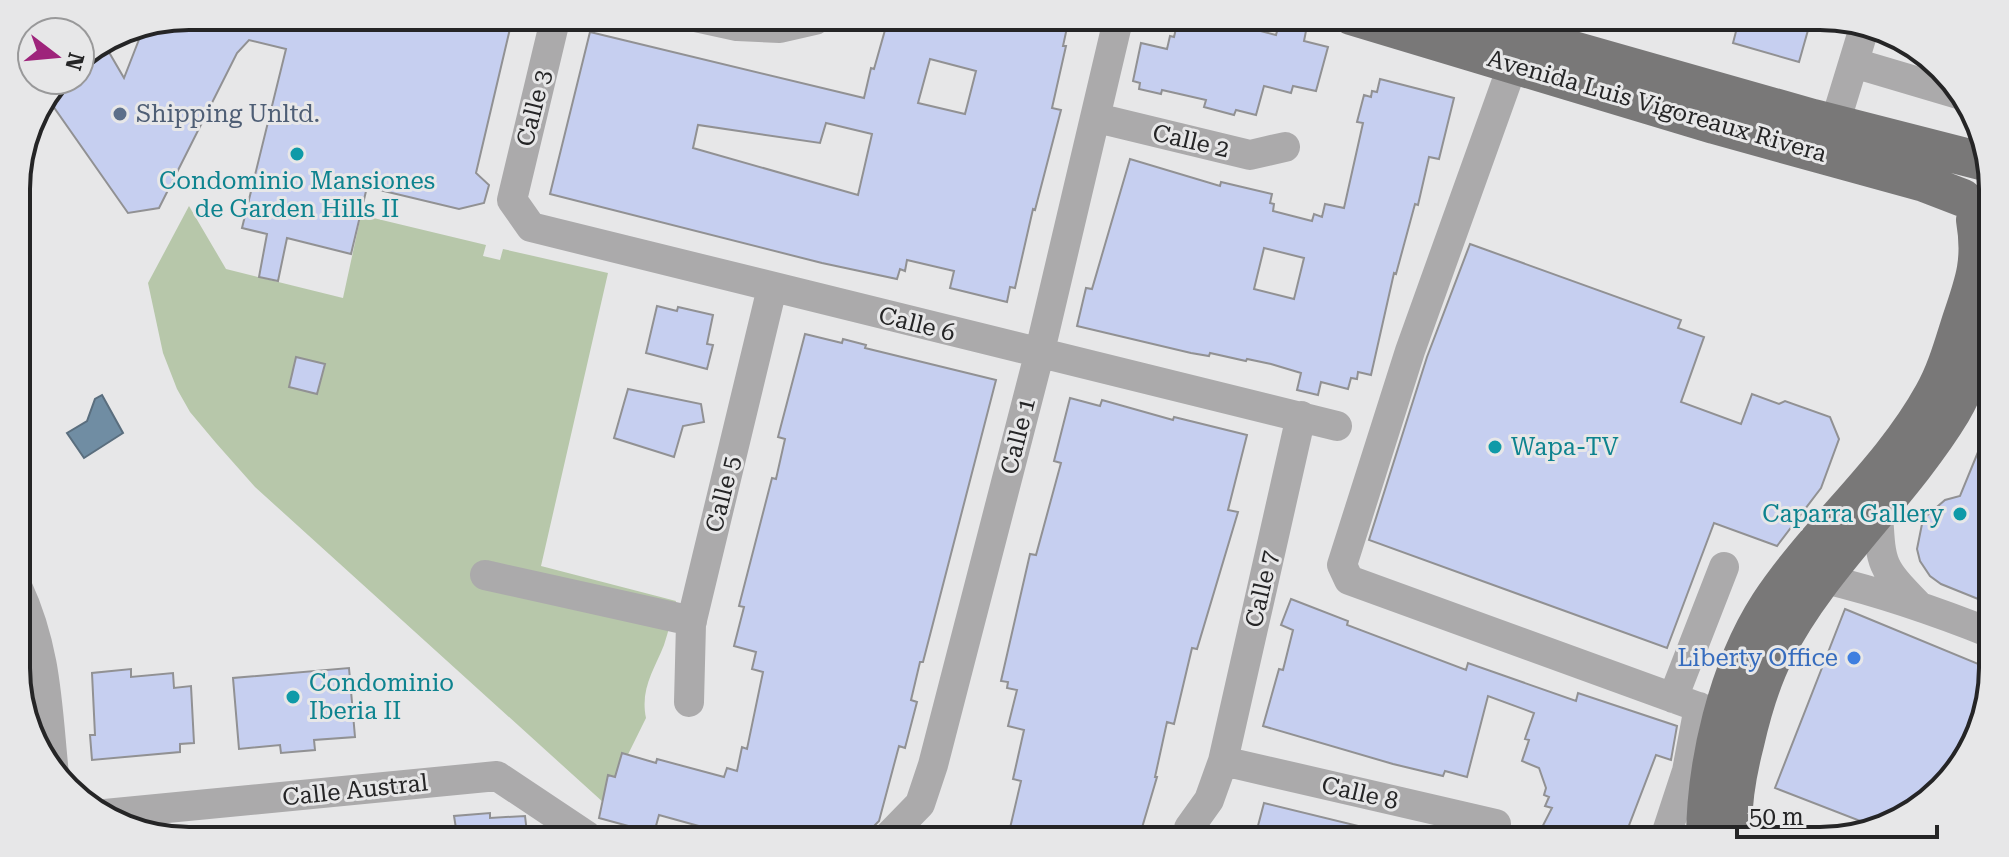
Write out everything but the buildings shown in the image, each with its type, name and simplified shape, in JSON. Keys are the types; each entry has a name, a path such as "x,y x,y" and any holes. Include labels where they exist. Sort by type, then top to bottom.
{"main road":[{"name":"Avenida Luis Vigoreaux Rivera","path":"1398,30 1714,125 1924,183 1977,215"},
{"name":"Avenida Luis Vigoreaux Rivera","path":"1504,30 1835,123 1976,158"},
{"path":"1706,827 1710,771 1698,707 1742,660 1769,605 1899,444 1944,372 1979,258 1977,215 1968,176 1977,166"},
{"path":"1734,827 1735,796 1754,710 1776,653 1825,579 1878,513 1952,411 1979,352"}],"street":[{"name":"Calle 3","path":"512,200 553,30"},
{"name":"Calle 1","path":"898,827 920,804 929,778 1039,355 1116,30"},
{"path":"1835,123 1862,35"},
{"path":"1854,63 1944,90"},
{"path":"1513,64 1410,351 1342,565 1349,580 1698,707"},
{"name":"Calle 2","path":"1097,118 1250,155 1285,147"},
{"name":"Calle 6","path":"512,200 531,227 1039,355 1337,426"},
{"name":"Calle 5","path":"689,702 692,621 772,288"},
{"name":"Calle 7","path":"1190,827 1209,800 1223,761 1301,416"},
{"path":"1878,513 1882,560 1889,575 1917,604"},
{"path":"1669,827 1687,771 1724,567"},
{"path":"485,575 692,621"},
{"path":"1825,579 1893,600 1917,604 1979,628"},
{"path":"30,618 42,658 51,747"},
{"name":"Calle 8","path":"1223,761 1496,824"},
{"name":"Calle Austral","path":"123,812 497,776 574,827"}],"green space":[{"path":"189,206 226,269 343,298 361,215 486,245 483,256 500,260 503,249 608,273 541,566 676,601 664,645 646,689 646,718 604,803 255,487 190,412 163,353 148,283"}],"water":[{"path":"102,395 123,433 84,458 67,433 87,421 95,399"}],"place":[{"name":"Shipping Unltd.","path":"120,114"},
{"name":"Condominio Mansiones de Garden Hills II","path":"297,154"},
{"name":"Wapa-TV","path":"1495,447"},
{"name":"Caparra Gallery","path":"1960,514"},
{"name":"Liberty Office","path":"1854,658"},
{"name":"Condominio Iberia II","path":"293,697"}]}
